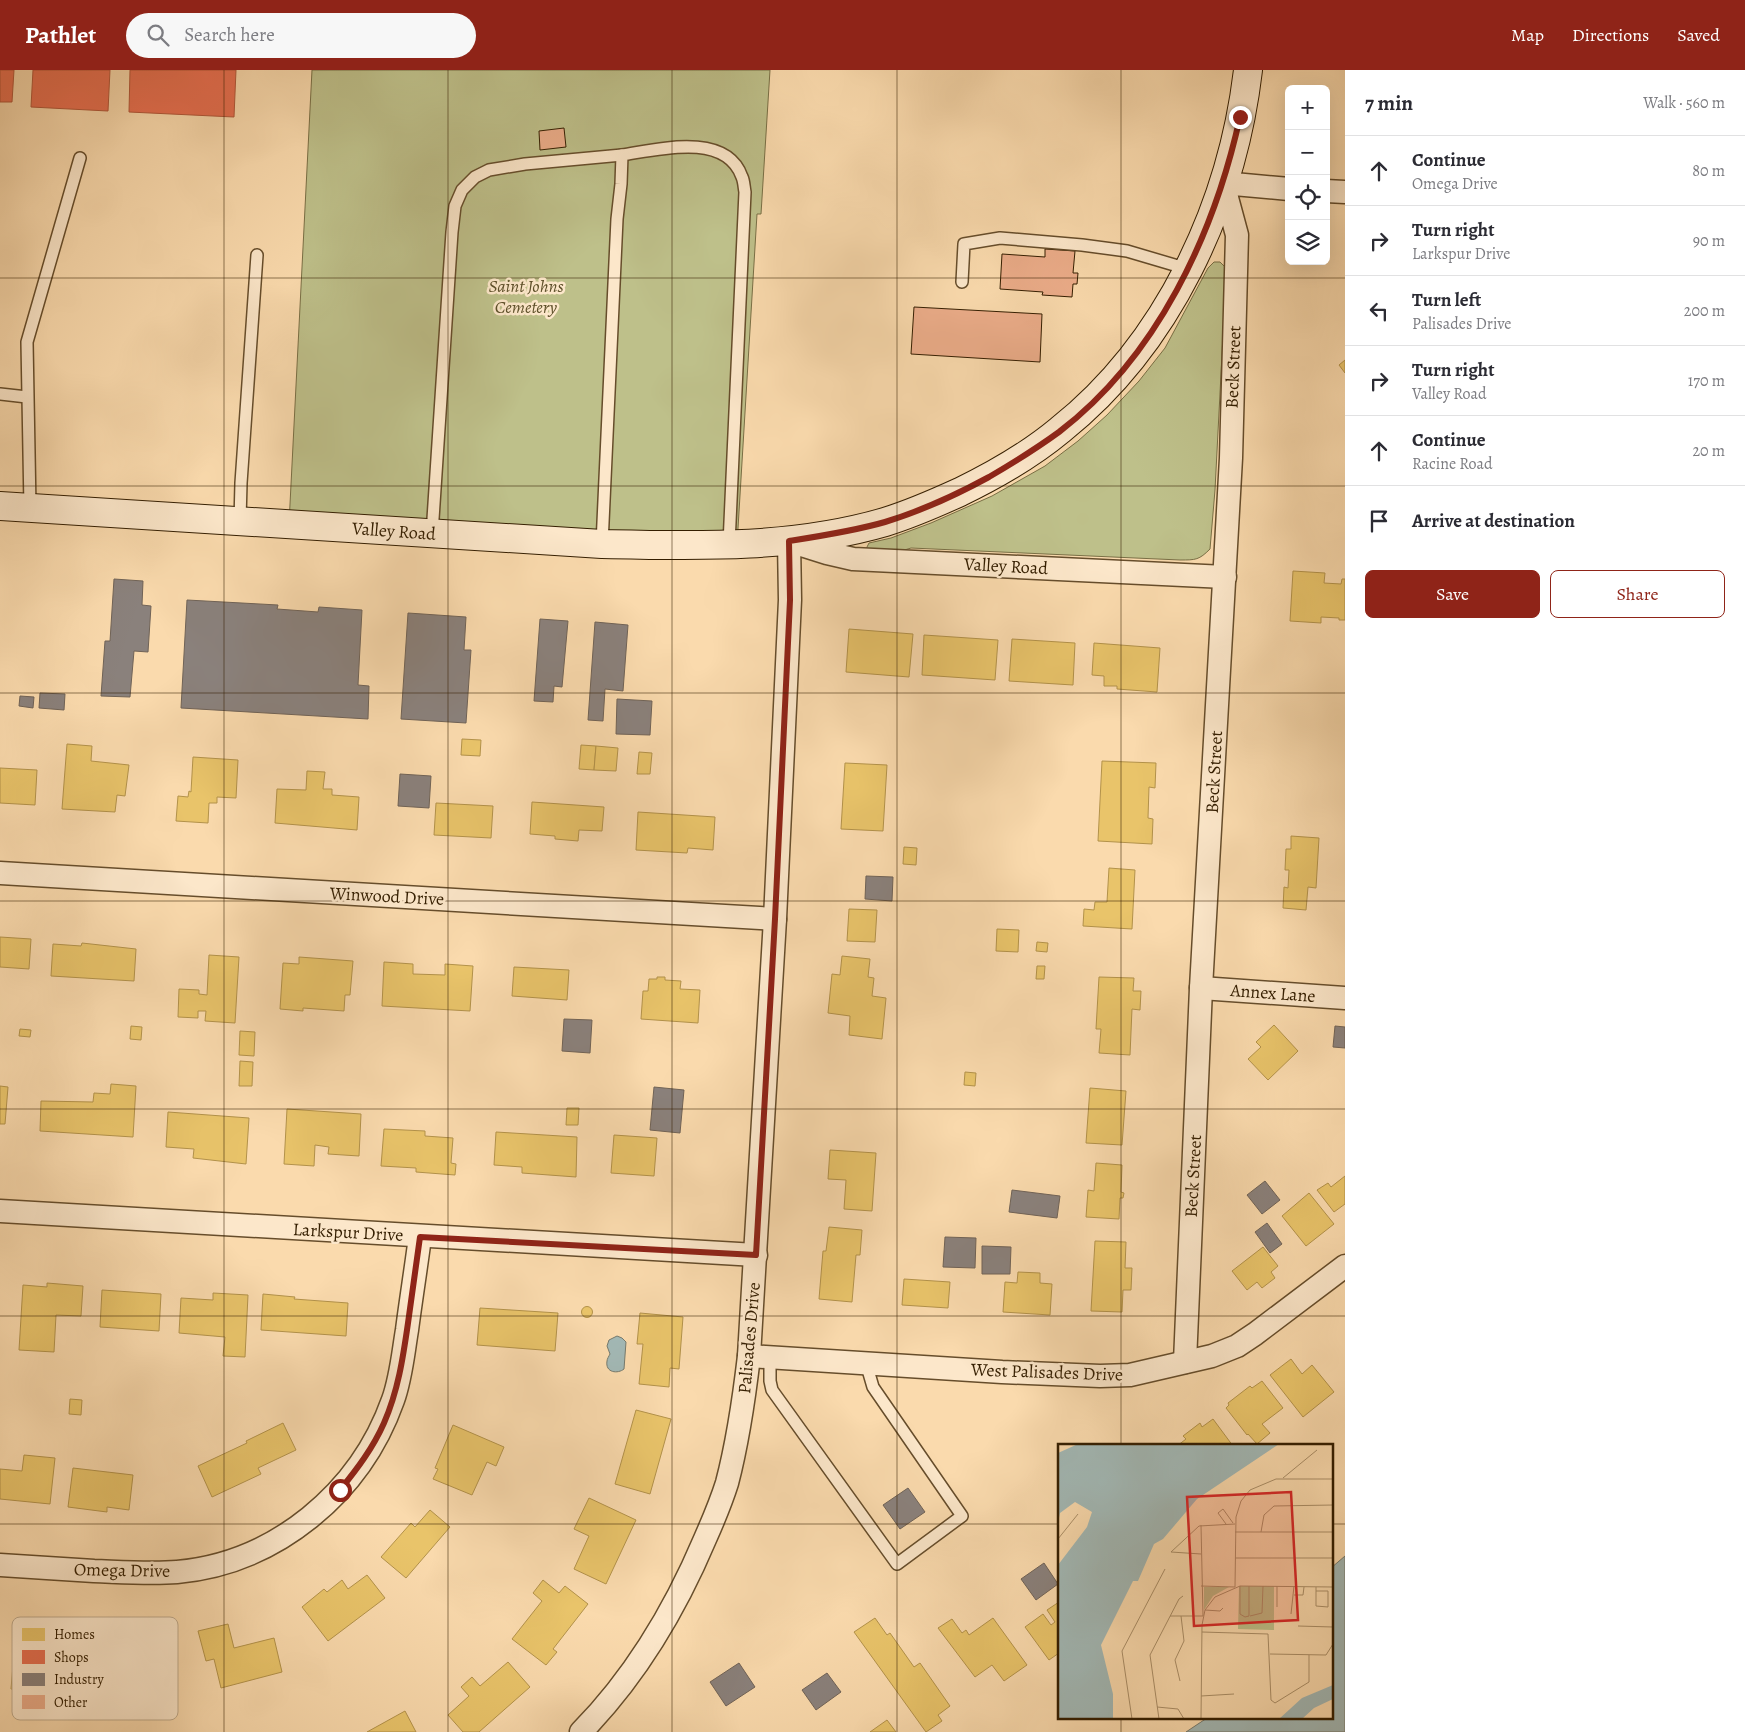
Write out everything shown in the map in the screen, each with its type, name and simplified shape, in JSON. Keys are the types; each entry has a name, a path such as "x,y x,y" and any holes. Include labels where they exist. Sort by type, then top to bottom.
{"main road":[{"name":"Valley Road","path":"0,506 602,544 729,546 789,541 885,522 934,504 976,484 1020,459 1060,430 1098,396 1132,359 1163,314 1188,269 1208,226 1223,183 1240,117 1248,70"}],"street":[{"path":"1223,183 1285,189"},
{"name":"Beck Street","path":"1185,1362 1201,988 1231,448 1237,235 1223,183"},
{"path":"1330,191 1345,192"},
{"name":"Valley Road","path":"789,541 853,559 1225,577"},
{"name":"Palisades Drive","path":"581,1732 628,1679 670,1611 693,1568 726,1484 742,1409 760,1357 756,1255 775,919 790,600 789,541"},
{"name":"Winwood Drive","path":"0,873 775,919"},
{"name":"Annex Lane","path":"1201,988 1345,998"},
{"name":"Larkspur Drive","path":"0,1211 420,1237 756,1255"},
{"name":"Omega Drive","path":"0,1565 148,1574 205,1568 256,1552 301,1525 322,1509 357,1469 372,1447 393,1399 400,1374 420,1237"},
{"name":"West Palisades Drive","path":"760,1357 1002,1372 1100,1376 1130,1375 1212,1356 1237,1346 1345,1266"}],"lane":[{"path":"432,534 452,232 455,206 462,190 475,177 489,170 525,164 622,155 685,146 705,148 721,153 733,163 742,175 746,192 729,546"},
{"path":"602,544 617,219 622,155"},
{"path":"30,508 27,342 80,158"},
{"path":"962,282 964,244 1000,238 1082,245 1127,252 1188,269"},
{"path":"240,521 257,255"},
{"path":"0,394 27,397"},
{"path":"760,1357 772,1390 897,1564 962,1516 873,1387 866,1363"}],"green space":[{"name":"Saint Johns Cemetery","path":"312,70 770,70 761,214 757,214 737,545 289,524"},
{"path":"1214,262 1220,262 1225,267 1226,277 1215,490 1210,549 1203,555 1194,559 1180,560 911,548 898,552 866,549 869,543 891,538 931,523 992,496 1045,466 1078,441 1107,415 1139,381 1165,348 1208,268"}],"water":[{"path":"617,1336 626,1342 624,1369 615,1372 610,1370 607,1365 607,1359 610,1354 607,1346 609,1340"},
{"path":"1345,1556 1345,1732 1186,1732 1204,1720 1332,1720 1332,1567"}],"building: Homes":[{"path":"1345,360 1345,373 1339,365"},
{"path":"1293,571 1325,573 1324,583 1341,584 1342,579 1345,579 1345,620 1321,617 1321,623 1290,621"},
{"path":"849,629 913,634 909,677 846,672"},
{"path":"924,635 998,640 995,680 922,675"},
{"path":"1012,639 1075,643 1073,685 1009,681"},
{"path":"1094,643 1160,648 1157,692 1117,689 1117,686 1104,686 1104,676 1092,675"},
{"path":"462,739 481,740 480,756 461,755"},
{"path":"67,744 92,746 91,761 129,765 125,796 117,795 115,812 62,809"},
{"path":"581,745 596,746 594,770 579,769"},
{"path":"596,746 618,748 616,771 594,770"},
{"path":"639,752 652,753 650,774 637,774"},
{"path":"193,757 238,760 236,798 217,797 217,803 209,803 208,823 176,821 178,796 188,797 189,791 191,792"},
{"path":"1102,761 1156,763 1155,788 1149,787 1148,818 1153,819 1152,844 1098,841"},
{"path":"845,763 887,765 883,831 841,829"},
{"path":"0,768 37,770 35,805 0,803"},
{"path":"307,771 325,772 323,789 332,789 332,795 359,797 357,830 275,823 277,789 306,790"},
{"path":"532,802 604,807 602,831 579,830 578,841 555,839 555,836 530,834"},
{"path":"436,803 493,806 491,838 434,835"},
{"path":"638,812 715,817 713,850 688,848 687,853 636,850"},
{"path":"1291,836 1319,838 1316,888 1308,887 1306,910 1283,908 1284,887 1288,888 1289,870 1285,870 1286,849 1291,849"},
{"path":"904,847 917,848 916,865 903,864"},
{"path":"1109,868 1135,870 1132,929 1083,926 1084,909 1094,910 1095,902 1107,902"},
{"path":"849,909 877,910 875,942 847,941"},
{"path":"997,929 1019,930 1018,952 996,951"},
{"path":"0,937 31,939 29,969 0,967"},
{"path":"1037,942 1048,943 1047,952 1036,951"},
{"path":"82,943 136,949 134,981 51,976 53,944 81,946"},
{"path":"209,955 239,957 235,1023 205,1021 206,1011 198,1011 198,1018 178,1017 179,989 199,990 199,994 207,995"},
{"path":"842,956 870,959 868,977 874,978 872,996 886,998 882,1039 849,1035 850,1016 828,1013 832,974 840,975"},
{"path":"299,957 353,961 350,995 345,995 344,1011 303,1008 303,1011 280,1009 283,963 299,964"},
{"path":"384,962 413,964 413,974 445,975 445,964 473,966 470,1011 382,1006"},
{"path":"1037,966 1045,966 1044,979 1036,979"},
{"path":"514,967 569,970 567,1000 512,996"},
{"path":"657,977 665,977 665,980 681,981 680,989 700,990 698,1023 641,1019 643,991 648,991 649,979 657,979"},
{"path":"1099,977 1134,978 1133,991 1141,991 1140,1010 1132,1009 1130,1055 1099,1053 1101,1029 1096,1029"},
{"path":"1274,1025 1298,1051 1268,1080 1248,1059 1261,1047 1256,1042"},
{"path":"131,1026 142,1027 141,1040 130,1039"},
{"path":"20,1029 31,1030 30,1037 19,1036"},
{"path":"240,1031 255,1032 254,1056 239,1055"},
{"path":"240,1061 253,1062 252,1086 239,1086"},
{"path":"965,1072 976,1073 975,1086 964,1085"},
{"path":"111,1084 136,1086 133,1137 40,1131 41,1101 93,1102 94,1093 110,1094"},
{"path":"0,1086 8,1087 5,1124 0,1124"},
{"path":"1090,1088 1126,1091 1122,1145 1086,1143"},
{"path":"567,1108 579,1108 578,1125 566,1125"},
{"path":"287,1109 361,1114 359,1156 328,1154 329,1147 315,1145 314,1166 284,1164"},
{"path":"168,1112 249,1118 246,1164 193,1158 194,1149 166,1147"},
{"path":"384,1129 425,1131 425,1136 453,1138 451,1163 456,1164 455,1175 416,1172 416,1168 381,1166"},
{"path":"496,1132 577,1137 576,1177 522,1173 522,1167 494,1165"},
{"path":"614,1135 657,1138 654,1176 611,1173"},
{"path":"830,1150 876,1153 872,1211 844,1209 846,1180 828,1179"},
{"path":"1096,1163 1122,1165 1121,1192 1124,1193 1123,1198 1120,1198 1119,1219 1086,1217 1088,1190 1094,1191"},
{"path":"1345,1176 1345,1204 1334,1212 1317,1190 1328,1183 1331,1187"},
{"path":"1309,1193 1334,1224 1306,1246 1282,1216"},
{"path":"829,1227 862,1230 860,1255 856,1255 852,1302 819,1299 823,1251 826,1251"},
{"path":"1095,1241 1126,1242 1125,1268 1132,1268 1131,1290 1123,1290 1122,1312 1091,1311"},
{"path":"1263,1247 1278,1266 1271,1272 1275,1278 1262,1288 1257,1282 1247,1290 1232,1271"},
{"path":"1018,1272 1040,1273 1040,1283 1052,1284 1050,1315 1003,1312 1005,1282 1017,1283"},
{"path":"904,1279 950,1282 948,1308 902,1305"},
{"path":"47,1283 83,1286 81,1316 56,1315 54,1352 19,1350 23,1285 47,1287"},
{"path":"102,1290 161,1294 159,1331 100,1327"},
{"path":"213,1293 248,1295 245,1357 223,1356 225,1337 179,1333 181,1298 213,1300"},
{"path":"263,1294 295,1297 294,1299 348,1303 346,1336 261,1330"},
{"path":"587,1306 593,1312 587,1318 581,1312"},
{"path":"480,1308 558,1313 555,1351 477,1345"},
{"path":"640,1313 683,1317 679,1369 670,1368 669,1387 639,1384 643,1344 637,1344"},
{"path":"1291,1359 1302,1374 1312,1365 1334,1392 1303,1417 1270,1375"},
{"path":"1262,1381 1283,1408 1262,1424 1270,1433 1257,1444 1247,1435 1226,1408 1229,1405 1228,1403 1250,1386 1252,1388"},
{"path":"70,1399 82,1400 81,1415 69,1414"},
{"path":"636,1410 671,1419 650,1494 615,1484"},
{"path":"1213,1419 1232,1444 1180,1444 1186,1439 1183,1436 1200,1423 1202,1427"},
{"path":"283,1423 296,1450 258,1468 261,1474 212,1497 198,1466 247,1443 246,1441"},
{"path":"453,1425 504,1447 496,1466 487,1462 472,1495 433,1479 438,1469 435,1468"},
{"path":"24,1455 55,1458 50,1504 0,1499 0,1469 22,1471"},
{"path":"73,1468 133,1475 129,1510 107,1507 107,1512 68,1507"},
{"path":"589,1498 636,1520 606,1584 574,1569 589,1536 574,1529"},
{"path":"430,1510 450,1527 406,1578 381,1557 411,1523 415,1527"},
{"path":"367,1575 385,1598 328,1641 302,1607 324,1589 327,1592 342,1580 348,1589"},
{"path":"543,1580 559,1593 565,1586 588,1604 553,1649 557,1652 546,1665 512,1639 542,1601 533,1593"},
{"path":"1058,1603 1058,1654 1049,1660 1025,1627 1043,1614 1051,1625 1055,1622 1047,1610"},
{"path":"875,1618 887,1635 890,1633 914,1667 920,1663 950,1706 938,1715 942,1721 926,1732 854,1632"},
{"path":"993,1618 1027,1665 1004,1681 992,1665 975,1677 938,1628 952,1619 962,1633 966,1630 969,1635"},
{"path":"228,1624 234,1648 274,1638 282,1672 221,1688 214,1659 206,1661 198,1631"},
{"path":"508,1662 530,1687 479,1732 463,1732 448,1715 469,1696 461,1687 472,1677 480,1686"},
{"path":"405,1711 416,1732 367,1732"},
{"path":"887,1720 896,1732 870,1732"}],"building: Shops":[{"path":"0,70 14,70 12,102 0,102"},
{"path":"33,70 110,70 108,111 31,107"},
{"path":"130,70 236,70 234,117 129,112"}],"building: Industry":[{"path":"114,579 143,581 142,605 151,606 148,652 134,651 130,697 101,696 105,641 110,641"},
{"path":"187,600 278,605 277,609 318,612 319,607 362,610 358,685 369,686 368,719 181,708"},
{"path":"408,613 466,617 464,650 471,650 466,723 401,719"},
{"path":"540,619 568,621 562,687 554,686 553,702 534,701"},
{"path":"595,622 628,625 623,691 605,689 603,721 588,720"},
{"path":"40,693 65,694 64,710 39,708"},
{"path":"20,696 34,697 33,708 19,706"},
{"path":"617,699 652,701 650,735 616,734"},
{"path":"400,774 431,776 429,808 398,806"},
{"path":"866,876 893,877 892,901 865,899"},
{"path":"564,1019 592,1020 590,1053 562,1051"},
{"path":"1335,1026 1345,1027 1345,1048 1333,1047"},
{"path":"654,1087 684,1090 680,1133 650,1130"},
{"path":"1265,1181 1280,1200 1262,1214 1247,1195"},
{"path":"1012,1190 1060,1196 1057,1218 1009,1212"},
{"path":"1267,1223 1282,1244 1270,1253 1255,1232"},
{"path":"945,1237 976,1238 975,1268 943,1267"},
{"path":"982,1246 1011,1247 1010,1274 982,1274"},
{"path":"908,1488 925,1512 900,1529 883,1505"},
{"path":"1044,1563 1058,1584 1036,1600 1021,1579"},
{"path":"739,1663 755,1687 726,1706 710,1682"},
{"path":"827,1673 841,1692 816,1710 802,1690"}],"building: Other":[{"path":"564,128 566,147 540,150 539,131"},
{"path":"1045,249 1075,251 1073,273 1078,273 1077,284 1073,284 1072,297 1042,295 1043,292 1000,289 1002,254 1045,257"},
{"path":"914,307 1042,314 1040,362 911,354"}],"route":[{"path":"340,1490 372,1447 393,1399 400,1374 420,1237 756,1255 775,919 790,600 789,541 885,522 934,504 976,484 1020,459 1060,430 1098,396 1132,359 1163,314 1188,269 1208,226 1223,183 1240,117"}]}
